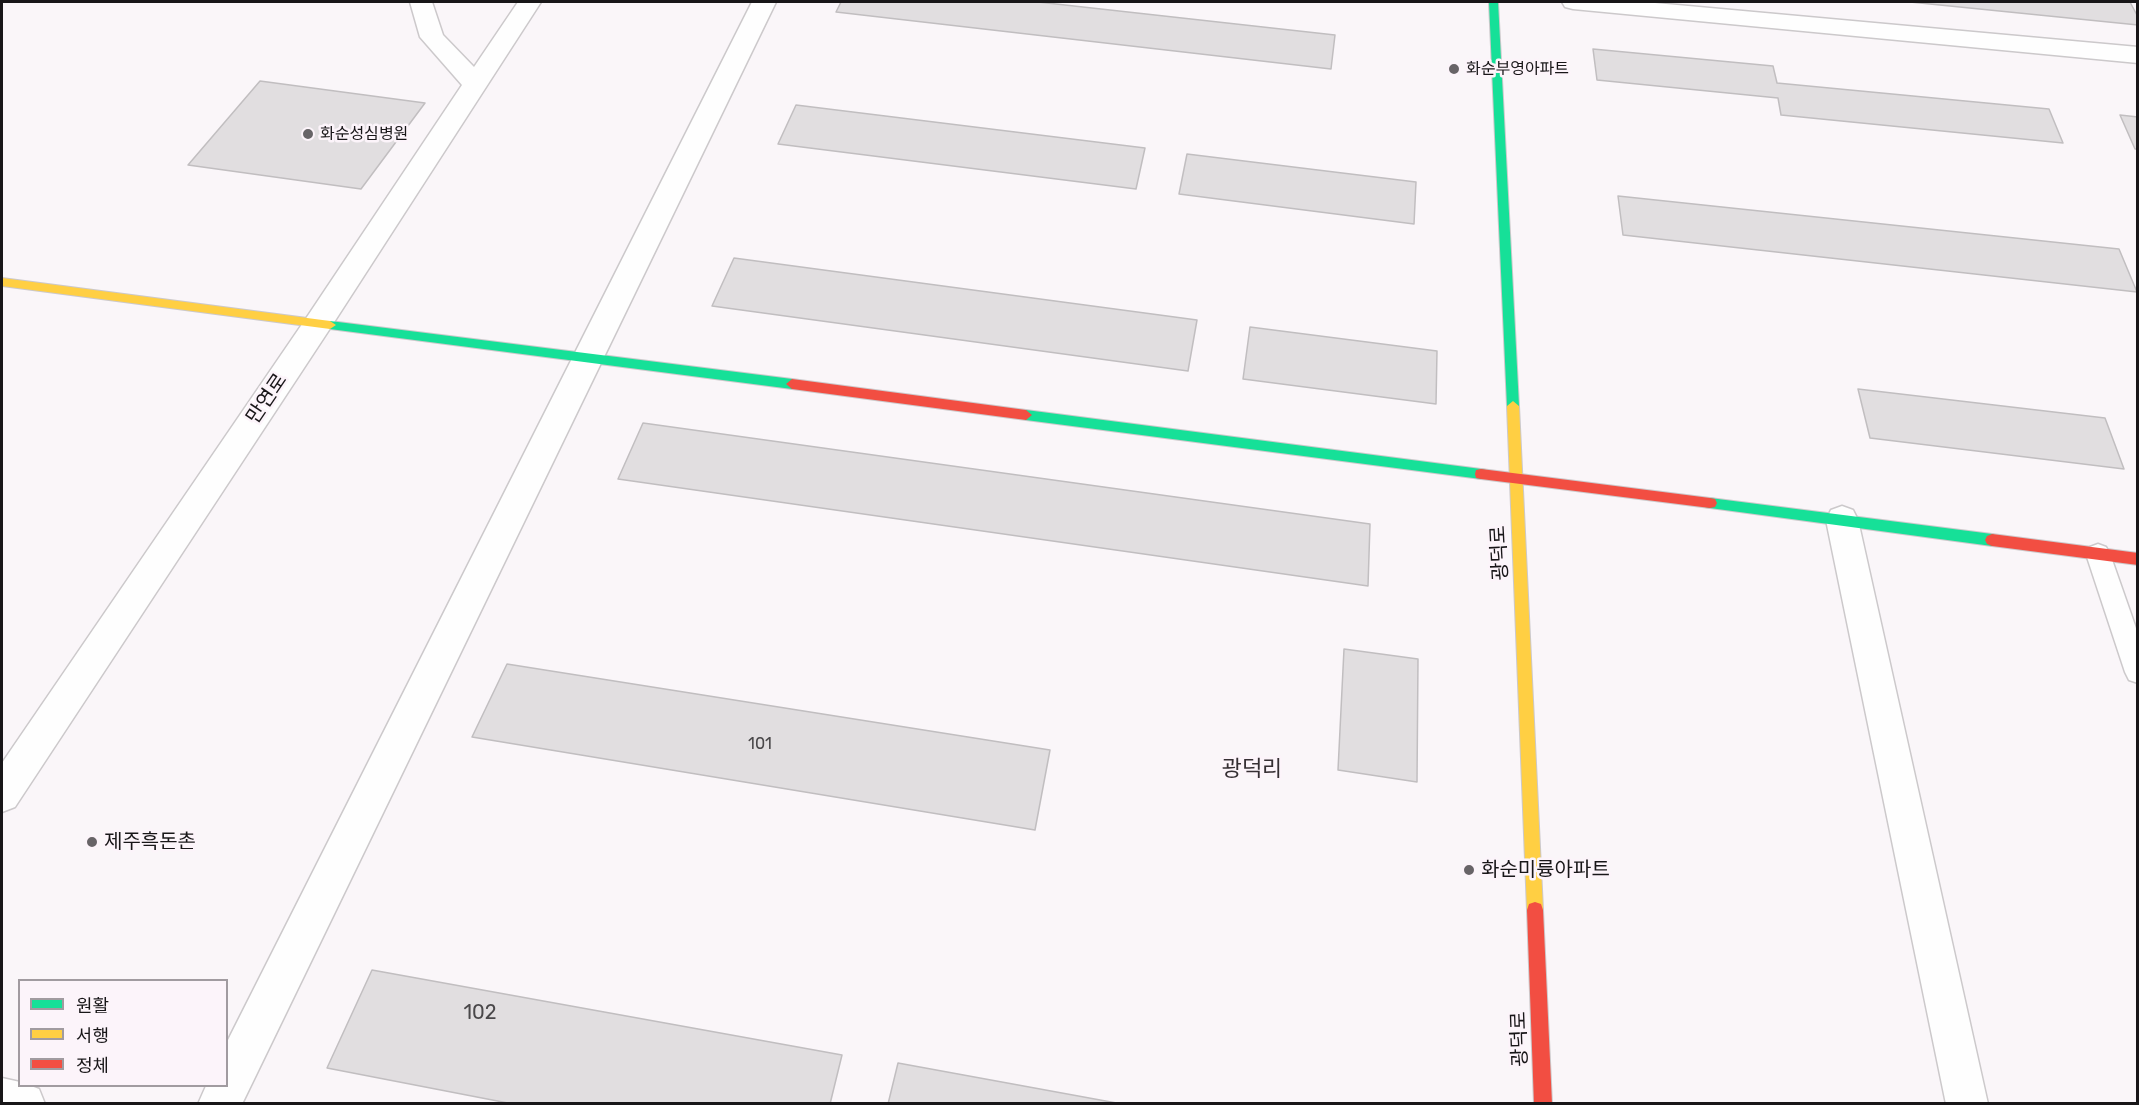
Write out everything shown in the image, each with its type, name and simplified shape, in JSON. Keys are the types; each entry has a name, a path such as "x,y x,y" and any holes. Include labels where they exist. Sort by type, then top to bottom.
{"street":[{"path":"421,2 432,37 476,84"},
{"name":"만연로","path":"2,794 529,2"},
{"path":"228,1086 764,2"},
{"name":"광덕로","path":"1493,2 1543,1104"},
{"path":"1573,2 2138,55"},
{"path":"2,282 2138,559"},
{"path":"1842,520 1967,1104"},
{"path":"219,1104 227,1087"},
{"path":"2,1099 24,1104"}],"lane":[{"path":"2098,554 2138,672"}],"building":[{"path":"841,2 1038,2 1335,35 1331,69 836,12"},
{"path":"1910,2 2130,2 2138,17 2138,25"},
{"path":"1593,49 1773,66 1777,83 2049,109 2063,143 1781,115 1778,98 1597,80"},
{"name":"화순성심병원","path":"260,81 425,103 361,189 188,165"},
{"path":"796,105 1145,148 1136,189 778,144"},
{"path":"2120,115 2138,117 2138,149 2135,149"},
{"path":"1187,154 1416,182 1414,224 1179,194"},
{"path":"1618,196 2119,249 2137,292 1623,235"},
{"path":"734,258 1197,320 1188,371 712,306"},
{"path":"1250,327 1437,351 1436,404 1243,379"},
{"path":"1858,389 2105,418 2124,469 1870,438"},
{"path":"643,423 1370,524 1368,586 618,479"},
{"path":"1344,649 1418,659 1417,782 1338,770"},
{"path":"507,664 1050,750 1035,830 472,737"},
{"path":"372,970 842,1055 830,1104 513,1104 327,1068"},
{"path":"898,1063 1122,1104 888,1104"}],"traffic: fast":[{"path":"1493,2 1513,406"},
{"path":"330,325 792,384"},
{"path":"1026,415 1481,474"},
{"path":"1710,503 1992,540"}],"traffic: slow":[{"path":"2,282 330,325"},
{"path":"1513,406 1535,910"}],"traffic: jam":[{"path":"792,384 1026,415"},
{"path":"1481,474 1710,503"},
{"path":"1992,540 2138,559"},
{"path":"1535,910 1543,1104"}],"place":[{"name":"화순부영아파트","path":"1454,69"},
{"name":"화순성심병원","path":"308,134"},
{"name":"제주흑돈촌","path":"92,842"},
{"name":"화순미륭아파트","path":"1469,870"}],"district":[{"name":"광덕리","path":"1252,770"}]}
